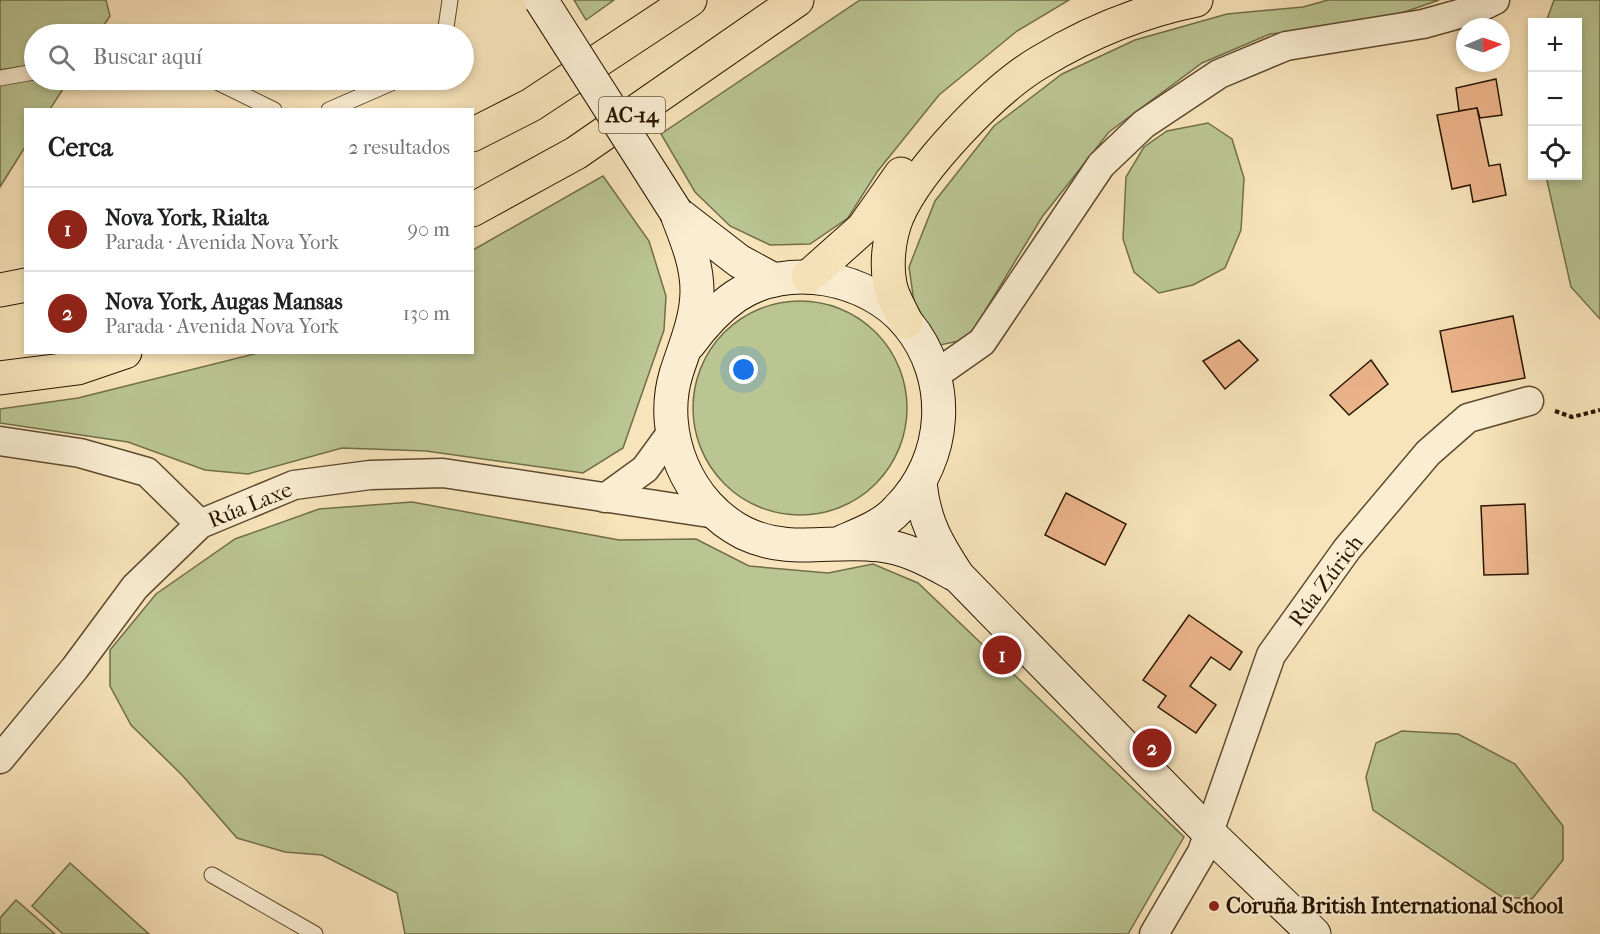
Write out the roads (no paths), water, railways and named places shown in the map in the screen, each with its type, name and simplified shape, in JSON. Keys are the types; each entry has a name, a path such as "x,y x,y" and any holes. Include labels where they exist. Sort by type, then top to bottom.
{"highway":[{"name":"AC-14","path":"474,134 531,105 690,0"},
{"path":"808,277 863,228 921,144 1000,65 1041,37 1125,0"},
{"path":"906,322 890,285 889,252 897,218 917,183 947,145 984,107 1039,62 1107,27 1196,0"},
{"name":"AC-14","path":"474,209 576,153 797,4"},
{"path":"0,290 24,285"},
{"path":"0,378 78,368 119,354"}],"main road":[{"path":"541,0 676,212 693,259 697,292 686,348 675,375 670,403 672,432 680,463 695,491 716,514 743,532 773,543 805,547 880,544 919,554 958,576"},
{"path":"676,212 740,261 774,280"},
{"path":"686,348 709,318 738,294 774,280 808,277 845,283 878,298 906,322 923,347 935,375 940,412 935,449 920,483 898,510 869,531 837,544"},
{"path":"920,483 922,510 934,539 958,576 1209,833 1314,934"}],"street":[{"path":"935,375 982,342 1101,165 1144,124 1220,74 1286,46 1423,24 1477,9 1495,0"},
{"name":"Rúa Zúrich","path":"1154,934 1202,852 1271,655 1347,549 1428,453 1468,418 1529,401"},
{"path":"605,498 645,469 672,432"},
{"path":"0,441 80,453 147,472 200,525"},
{"name":"Rúa Laxe","path":"0,759 75,668 135,587 200,525 294,485 370,475 443,473 716,514"}],"lane":[{"path":"446,24 450,0"},
{"path":"0,78 24,74"},
{"path":"233,90 270,108"},
{"path":"334,108 375,90"},
{"path":"212,875 315,934"}],"place":[{"name":"Nova York, Rialta","path":"1002,655"},
{"name":"Nova York, Augas Mansas","path":"1152,748"},
{"name":"Coruña British International School","path":"1214,906"}]}
